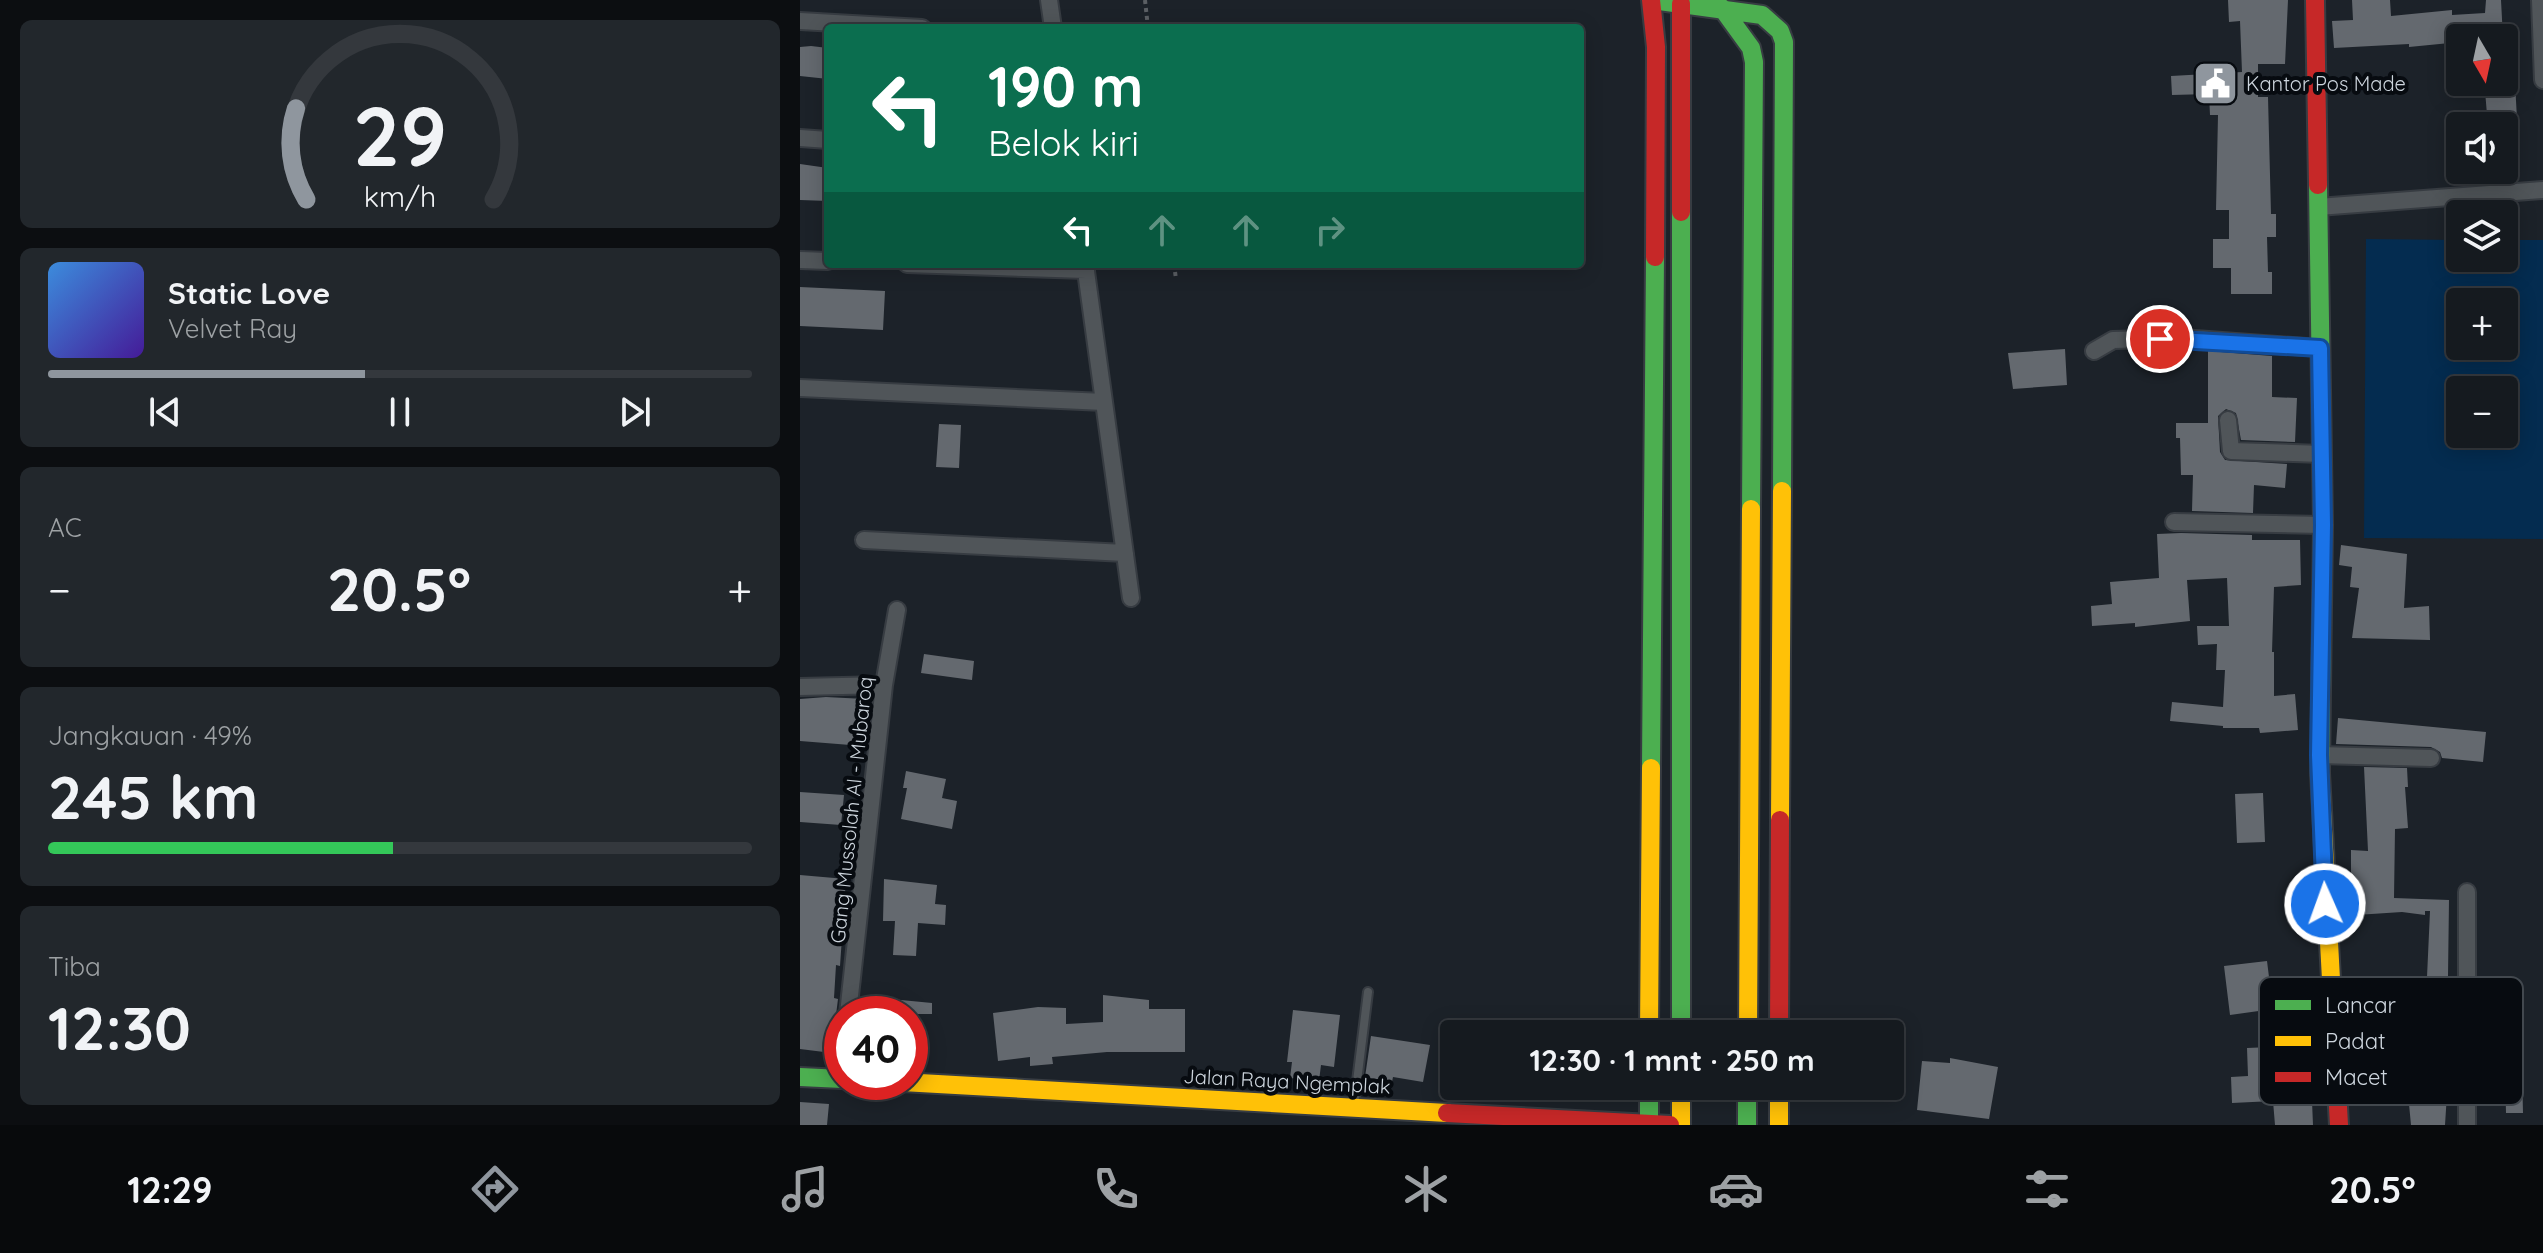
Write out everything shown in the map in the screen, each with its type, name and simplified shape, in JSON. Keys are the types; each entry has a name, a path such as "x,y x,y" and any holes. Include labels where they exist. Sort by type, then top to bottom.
{"main road":[{"path":"1649,1020 1656,47 1651,0 1762,15 1780,31 1784,42 1779,1020"},
{"path":"2315,0 2323,525 2319,755 2331,977"},
{"path":"1681,4 1681,1020"},
{"path":"1722,8 1751,48 1754,62 1748,1020"},
{"path":"800,1077 824,1076"},
{"name":"Jalan Raya Ngemplak","path":"928,1083 1670,1125"},
{"path":"1649,1100 1649,1124"},
{"path":"1681,1100 1681,1125"},
{"path":"1747,1100 1747,1125"},
{"path":"1779,1100 1779,1125"},
{"path":"2338,1105 2339,1125"}],"street":[{"path":"1049,0 1052,24"},
{"path":"2540,0 2543,80"},
{"path":"800,21 852,24"},
{"path":"800,138 824,140"},
{"path":"2318,207 2543,190"},
{"path":"800,260 824,261"},
{"path":"1086,268 1131,598"},
{"path":"2094,351 2113,340 2181,338 2320,348"},
{"path":"800,388 1104,402"},
{"path":"2228,420 2231,451 2322,454"},
{"path":"2174,522 2323,525"},
{"path":"864,540 1125,553"},
{"name":"Gang Mussolah Al - Mubaroq","path":"850,996 884,685 897,610"},
{"path":"800,687 884,685"},
{"path":"2319,755 2431,758"},
{"path":"2467,892 2467,977"}],"lane":[{"path":"1354,1107 1368,992"}],"path":[{"path":"1145,0 1148,24"},
{"path":"1175,268 1176,279"}],"shaded area":[{"path":"2366,239 2446,240 2446,272 2518,272 2518,240 2543,240 2543,539 2364,538"}],"building":[{"path":"2228,0 2288,0 2285,64 2258,64 2258,97 2268,97 2271,214 2276,214 2276,237 2267,237 2272,294 2231,294 2231,268 2213,268 2213,239 2229,239 2229,210 2216,210 2218,115 2210,115 2209,94 2172,95 2171,76 2242,72 2240,21 2229,22"},
{"path":"2352,0 2390,0 2391,16 2452,10 2452,15 2485,13 2486,0 2501,0 2502,24 2446,24 2446,43 2334,48 2332,21 2353,20"},
{"path":"800,47 824,48 824,79 800,76"},
{"path":"2485,96 2516,96 2517,112 2487,112"},
{"path":"800,164 824,167 824,201 800,200"},
{"path":"800,287 885,291 883,330 800,326"},
{"path":"2065,349 2067,385 2013,389 2008,353"},
{"path":"2208,351 2272,356 2272,397 2297,398 2295,442 2241,440 2236,413 2226,409 2218,416 2220,452 2225,460 2287,464 2285,488 2254,485 2253,513 2192,511 2193,475 2181,475 2180,438 2176,438 2176,423 2208,423"},
{"path":"939,424 961,425 959,468 936,467"},
{"path":"2157,534 2252,535 2252,540 2300,540 2301,585 2274,587 2272,652 2274,696 2295,694 2298,730 2260,733 2259,728 2223,728 2170,721 2172,702 2223,707 2225,670 2216,670 2217,644 2198,645 2197,626 2229,626 2227,578 2187,580 2190,621 2135,627 2135,623 2092,626 2091,606 2112,604 2110,582 2159,578"},
{"path":"2341,545 2407,554 2404,608 2429,606 2430,640 2352,638 2359,588 2350,587 2352,567 2339,565"},
{"path":"924,654 974,661 972,680 921,673"},
{"path":"800,699 865,699 863,746 800,741"},
{"path":"2338,718 2486,732 2483,762 2442,758 2440,752 2431,747 2336,744"},
{"path":"2364,767 2407,768 2408,828 2395,829 2394,898 2449,900 2448,976 2427,977 2430,911 2425,911 2425,915 2402,912 2356,915 2351,850 2368,851"},
{"path":"906,771 946,779 942,798 957,801 952,829 901,819 907,788 903,788"},
{"path":"800,792 844,795 841,825 800,822"},
{"path":"2263,793 2265,842 2237,843 2235,794"},
{"path":"800,875 846,879 840,966 836,965 834,996 824,996 824,1052 800,1049"},
{"path":"884,879 937,885 935,904 946,905 945,925 918,923 916,956 893,955 895,921 883,921"},
{"path":"2267,961 2269,977 2259,977 2259,1011 2230,1015 2224,966"},
{"path":"1103,995 1149,1000 1149,1009 1185,1009 1185,1052 1107,1052 1052,1057 1053,1064 1030,1066 1030,1057 998,1061 993,1013 1038,1007 1066,1008 1066,1024 1103,1022"},
{"path":"928,1003 932,1003 932,1014 928,1014"},
{"path":"1293,1010 1340,1015 1334,1067 1321,1065 1319,1081 1290,1078 1292,1062 1287,1062"},
{"path":"1371,1036 1430,1045 1423,1082 1393,1077 1392,1082 1365,1077"},
{"path":"2247,1048 2259,1048 2259,1102 2232,1103 2231,1077 2248,1076"},
{"path":"1950,1058 1998,1067 1989,1119 1917,1110 1922,1061 1950,1063"},
{"path":"800,1102 829,1104 827,1125 800,1125"},
{"path":"2273,1105 2312,1105 2313,1125 2275,1125"},
{"path":"2409,1105 2446,1105 2445,1125 2411,1125"},
{"path":"2506,1105 2523,1105 2523,1113 2506,1113"}],"traffic: fast":[{"path":"1652,0 1762,15 1780,31 1784,42 1782,491"},
{"path":"1722,8 1751,48 1754,62 1751,509"},
{"path":"2318,185 2323,525 2320,773"},
{"path":"1681,212 1681,1020"},
{"path":"1651,768 1655,257"},
{"path":"800,1077 824,1078"},
{"path":"1649,1100 1649,1125"},
{"path":"1747,1100 1747,1125"}],"traffic: slow":[{"path":"1780,820 1782,491"},
{"path":"1748,1020 1751,509"},
{"path":"1649,1020 1651,768"},
{"path":"2320,773 2331,977"},
{"path":"928,1083 1447,1113"},
{"path":"1681,1100 1681,1125"},
{"path":"1779,1100 1779,1125"}],"traffic: jam":[{"path":"1651,0 1656,47 1655,257"},
{"path":"2315,0 2318,185"},
{"path":"1681,4 1681,212"},
{"path":"1779,1020 1780,820"},
{"path":"2338,1105 2339,1125"},
{"path":"1447,1113 1670,1125"}],"place":[{"name":"Kantor Pos Made","path":"2215,83"}],"route":[{"path":"2160,339 2320,348 2323,525 2319,755 2325,904"}]}
